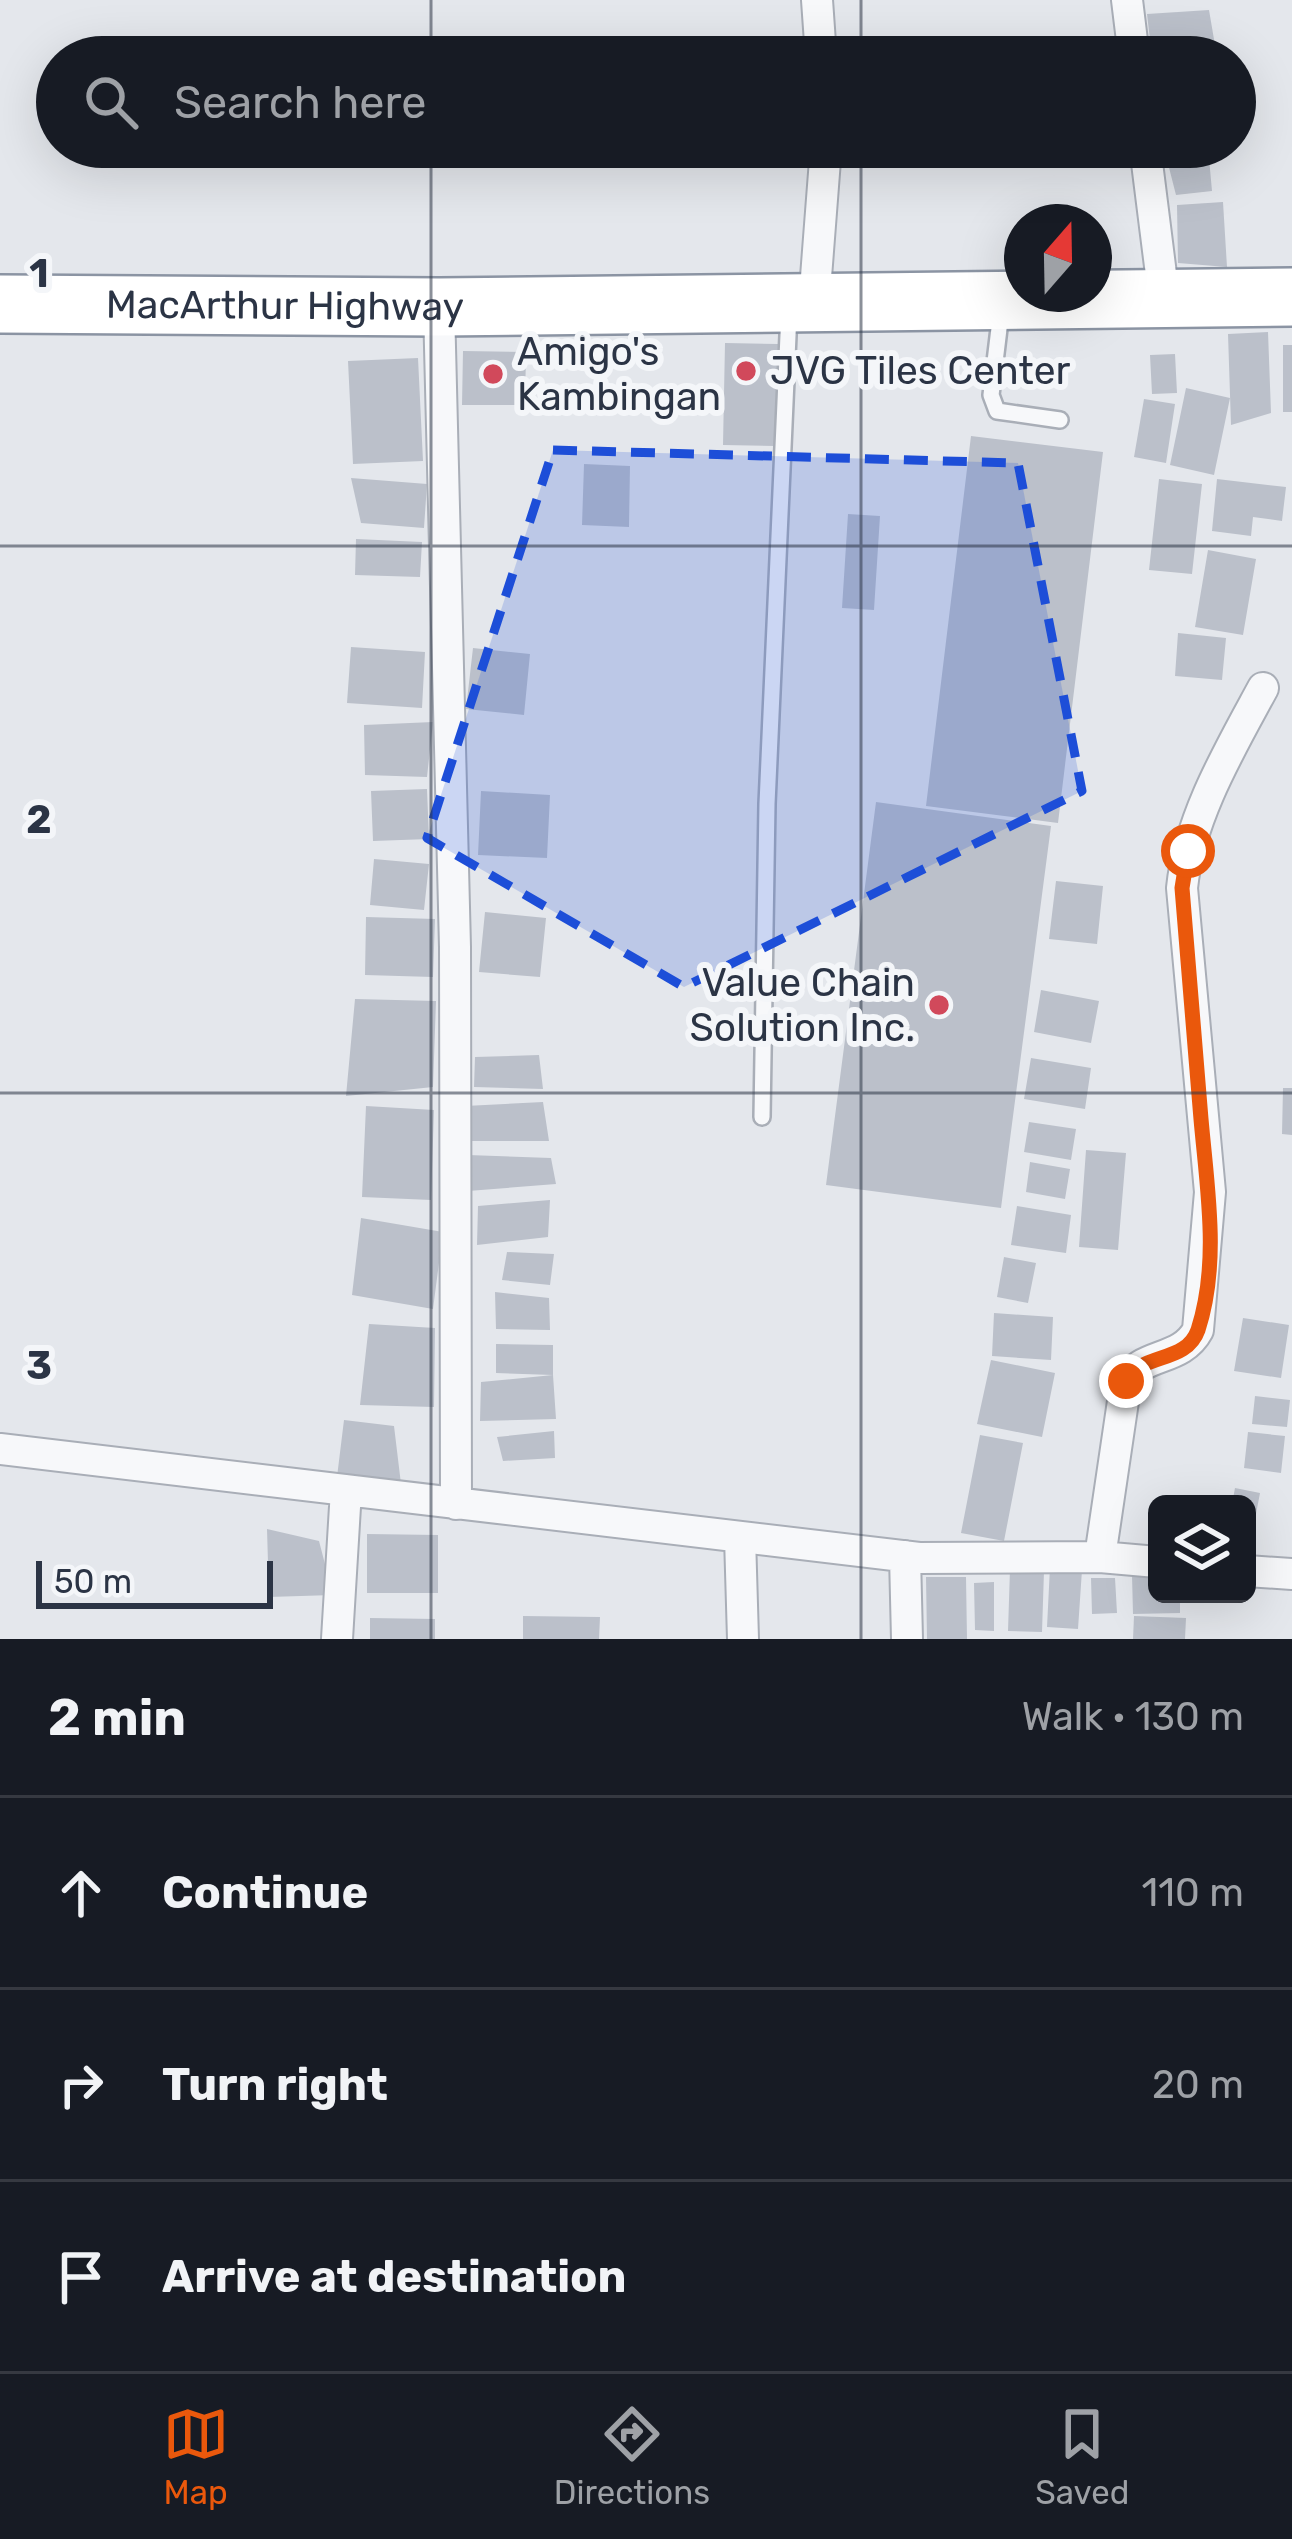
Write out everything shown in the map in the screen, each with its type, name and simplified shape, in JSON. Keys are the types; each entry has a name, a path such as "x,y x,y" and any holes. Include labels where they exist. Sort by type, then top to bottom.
{"highway":[{"name":"MacArthur Highway","path":"0,304 439,307 1292,297"}],"street":[{"path":"817,0 820,36"},
{"path":"1127,0 1131,36"},
{"path":"801,304 823,168"},
{"path":"1148,168 1164,298"},
{"path":"439,307 455,947 456,1504"},
{"path":"1100,1557 1126,1381 1139,1365 1180,1352 1198,1330 1210,1192 1182,888 1188,851 1263,688"},
{"path":"0,1449 905,1556 1148,1561"},
{"path":"337,1639 346,1490"},
{"path":"740,1537 743,1639"},
{"path":"905,1556 907,1639"},
{"path":"1256,1572 1292,1574"}],"lane":[{"path":"1002,301 991,394 997,411 1060,420"},
{"path":"762,1117 767,804 801,304"}],"highlighted area":[{"path":"553,450 1018,463 1082,791 684,987 427,838"}],"building":[{"path":"1209,10 1213,36 1150,36 1147,14"},
{"path":"1169,168 1210,168 1212,191 1176,195"},
{"path":"1223,202 1227,267 1178,263 1177,205"},
{"path":"1268,332 1271,413 1231,425 1228,334"},
{"path":"725,343 778,344 775,446 723,445"},
{"path":"1283,345 1292,345 1292,412 1283,412"},
{"path":"463,351 526,352 525,405 462,405"},
{"path":"1175,354 1177,393 1152,394 1150,355"},
{"path":"418,358 423,461 353,464 348,361"},
{"path":"1186,388 1230,398 1214,475 1170,465"},
{"path":"1144,399 1175,404 1166,463 1134,457"},
{"path":"971,436 1103,452 1058,823 926,806"},
{"path":"584,464 630,466 629,527 582,525"},
{"path":"351,478 427,484 424,528 361,523"},
{"path":"1159,479 1202,484 1192,574 1149,570"},
{"path":"1217,479 1286,487 1282,521 1253,517 1251,536 1212,531"},
{"path":"848,514 880,516 874,610 842,608"},
{"path":"356,539 422,542 420,577 355,575"},
{"path":"1208,550 1256,559 1243,635 1195,627"},
{"path":"1178,633 1226,638 1222,680 1175,676"},
{"path":"351,647 425,652 422,708 347,703"},
{"path":"473,648 530,654 524,715 466,709"},
{"path":"433,722 427,777 365,775 364,725"},
{"path":"427,789 429,839 373,841 371,791"},
{"path":"481,791 550,795 547,858 478,855"},
{"name":"Value Chain Solution Inc.","path":"876,802 1051,826 1001,1208 826,1185"},
{"path":"374,859 429,864 424,910 370,905"},
{"path":"1056,881 1103,886 1097,944 1049,939"},
{"path":"485,912 546,918 540,977 479,972"},
{"path":"366,917 435,919 433,977 365,975"},
{"path":"1041,990 1099,1001 1091,1043 1034,1032"},
{"path":"355,999 436,1001 433,1087 346,1096"},
{"path":"539,1055 543,1089 474,1087 475,1057"},
{"path":"1031,1058 1091,1068 1085,1109 1024,1099"},
{"path":"1283,1088 1292,1088 1292,1135 1282,1134"},
{"path":"543,1102 549,1141 464,1141 465,1106"},
{"path":"366,1106 434,1110 431,1200 362,1197"},
{"path":"1029,1122 1076,1129 1071,1160 1024,1152"},
{"path":"1086,1150 1126,1153 1118,1250 1079,1247"},
{"path":"468,1155 551,1158 556,1184 468,1191"},
{"path":"1030,1162 1070,1169 1065,1199 1026,1192"},
{"path":"550,1200 548,1237 477,1245 478,1206"},
{"path":"1017,1206 1071,1215 1066,1253 1011,1245"},
{"path":"361,1218 443,1232 433,1309 352,1295"},
{"path":"507,1252 554,1254 550,1285 502,1280"},
{"path":"1004,1257 1036,1263 1028,1303 997,1297"},
{"path":"495,1292 549,1298 550,1330 496,1329"},
{"path":"994,1313 1053,1317 1051,1360 992,1356"},
{"path":"1243,1318 1289,1325 1281,1378 1234,1371"},
{"path":"369,1324 435,1328 434,1407 360,1405"},
{"path":"496,1344 553,1345 553,1375 496,1373"},
{"path":"991,1360 1055,1373 1042,1437 977,1424"},
{"path":"553,1375 556,1419 480,1421 481,1382"},
{"path":"1255,1396 1290,1400 1287,1427 1252,1424"},
{"path":"344,1420 394,1426 401,1484 337,1477"},
{"path":"554,1431 555,1458 503,1461 497,1437"},
{"path":"1248,1432 1285,1436 1281,1473 1244,1468"},
{"path":"980,1435 1023,1443 1004,1541 961,1533"},
{"path":"1235,1488 1260,1493 1256,1514 1256,1495 1234,1495"},
{"path":"267,1529 319,1541 333,1595 269,1597"},
{"path":"367,1534 438,1535 438,1593 367,1593"},
{"path":"1050,1567 1082,1570 1078,1629 1047,1627"},
{"path":"1010,1569 1044,1571 1042,1632 1008,1631"},
{"path":"1148,1574 1148,1603 1180,1603 1180,1613 1133,1614 1132,1575"},
{"path":"926,1577 966,1577 967,1639 927,1639"},
{"path":"1091,1578 1115,1578 1117,1613 1092,1614"},
{"path":"994,1582 994,1631 975,1630 974,1583"},
{"path":"523,1616 600,1617 599,1639 523,1639"},
{"path":"1134,1616 1186,1618 1185,1639 1133,1639"},
{"path":"370,1618 435,1619 435,1639 370,1639"}],"place":[{"name":"JVG Tiles Center","path":"746,371"},
{"name":"Amigo's Kambingan","path":"493,374"},
{"name":"Value Chain Solution Inc.","path":"939,1005"}],"route":[{"path":"1126,1381 1139,1365 1189,1345 1198,1330 1206,1276 1210,1192 1182,888 1188,851"}]}
